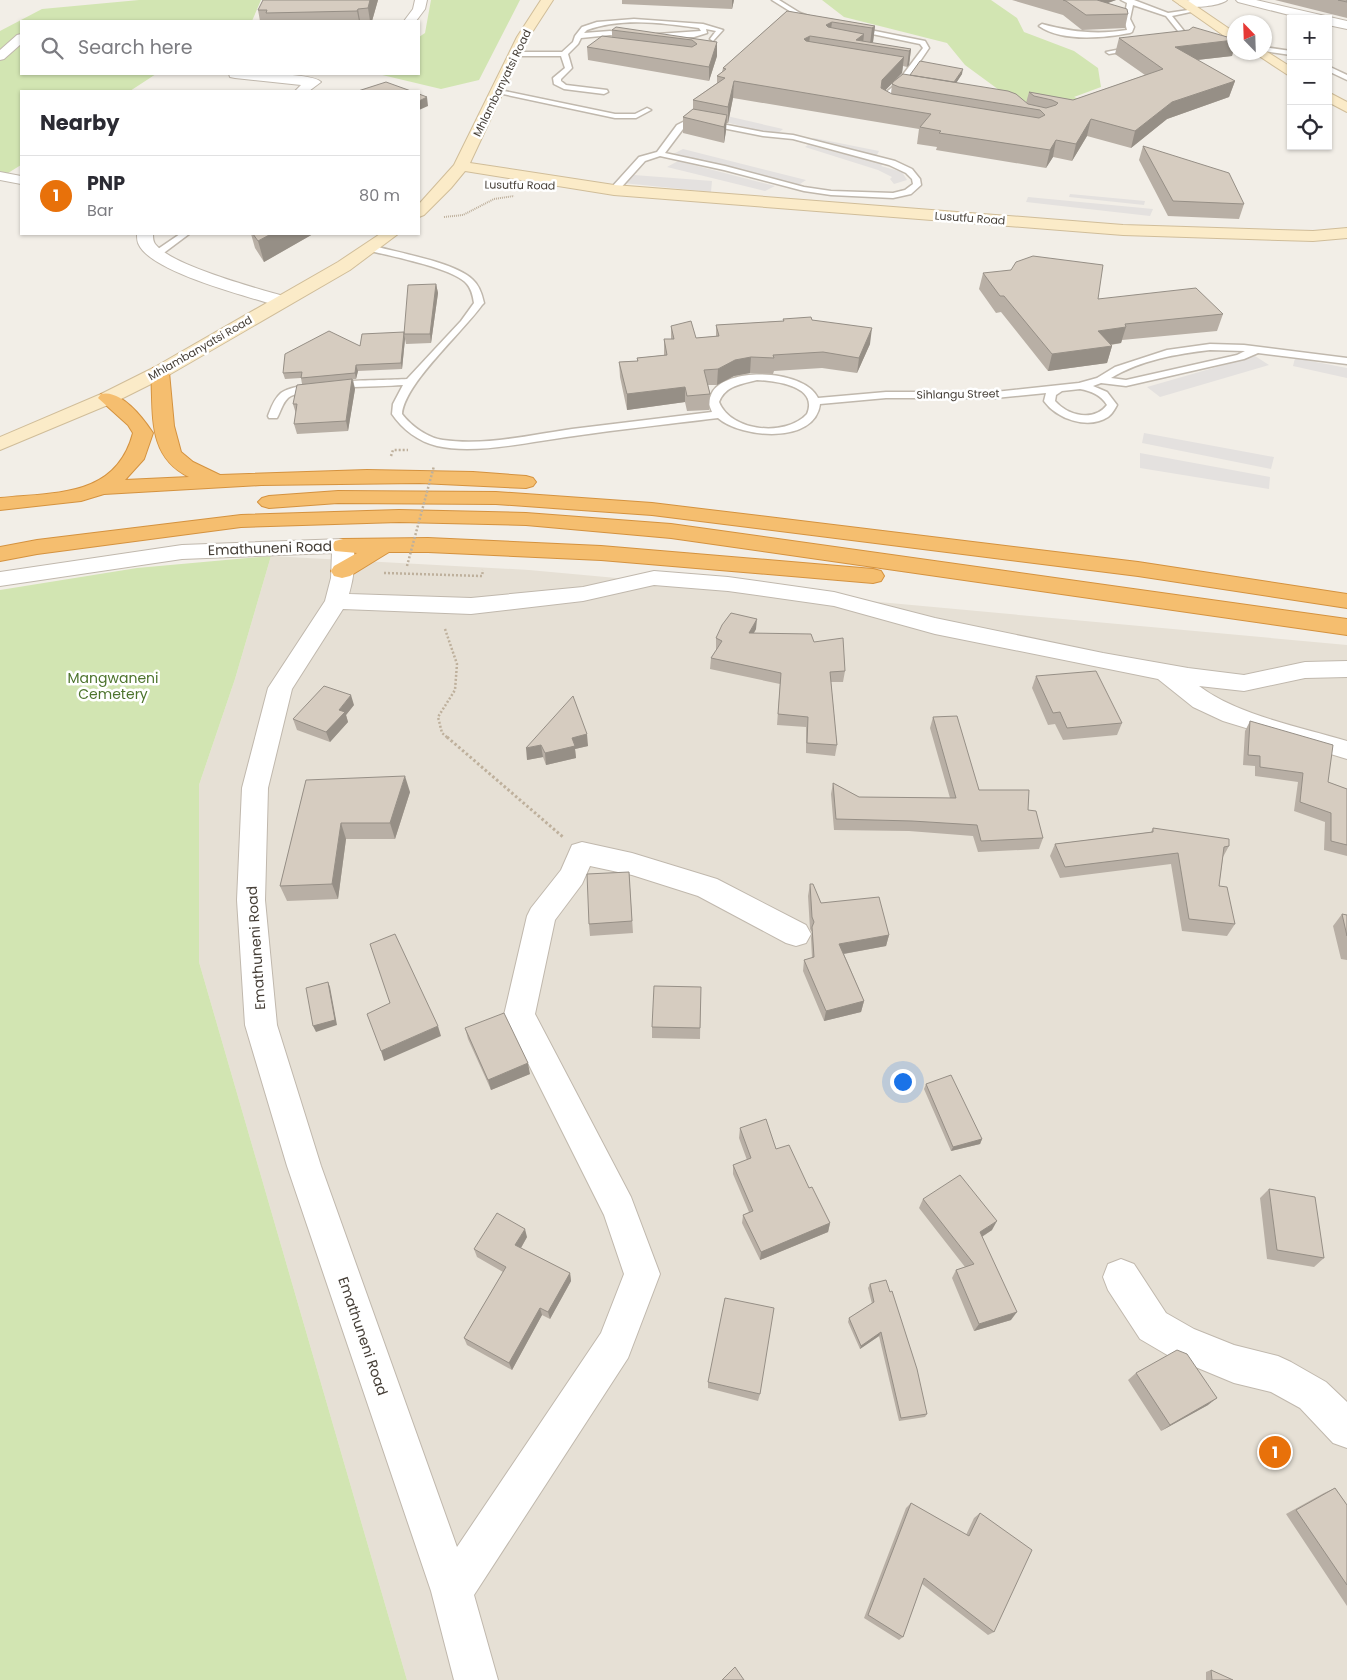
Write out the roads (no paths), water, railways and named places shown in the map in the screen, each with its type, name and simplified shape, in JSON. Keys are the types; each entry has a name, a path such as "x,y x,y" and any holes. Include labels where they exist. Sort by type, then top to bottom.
{"highway":[{"path":"160,372 167,436 171,454 188,469 217,481"},
{"path":"102,488 130,466 140,450 143,433 135,421 108,398"},
{"path":"0,504 81,495 102,488 217,481 384,475 467,477 741,502 882,522 1138,569"},
{"path":"0,536 206,506 338,497 496,498 652,509 1138,569 1347,601"},
{"path":"0,554 38,547 241,521 399,516 526,519 671,531 905,563 1166,603 1347,627"},
{"path":"340,572 384,546 428,544 601,553 1166,603"}],"street":[{"path":"411,20 419,9 421,0"},
{"name":"Mhlambanyatsi Road","path":"420,211 446,185 461,166 523,37 547,0"},
{"path":"1185,5 1221,0"},
{"path":"1242,0 1304,15"},
{"path":"1185,5 1227,32"},
{"path":"1332,21 1347,25"},
{"path":"0,56 20,39"},
{"path":"1271,60 1287,70"},
{"path":"256,75 318,78"},
{"path":"302,90 318,78"},
{"path":"1332,99 1347,108"},
{"name":"Lusutfu Road","path":"461,166 614,190 1123,230 1313,236 1347,233"},
{"path":"0,176 19,180"},
{"name":"Lusutfu Road","path":"446,185 464,184"},
{"name":"Lusutfu Road","path":"482,184 594,187"},
{"path":"144,235 148,245 158,254 187,270 281,301"},
{"name":"Mhlambanyatsi Road","path":"0,444 108,398 160,372 344,266 389,235"},
{"name":"Emathuneni Road","path":"0,579 182,552 340,572 280,688 255,788 250,900 261,1024 304,1166 452,1591 476,1680"},
{"path":"340,572 471,606 583,594 654,578 728,584 834,599 935,626 1163,672 1244,683 1305,670 1347,669"},
{"path":"1163,672 1202,701 1232,715 1347,750"},
{"path":"452,1591 615,1345 642,1274 618,1209 519,1015 541,916 572,876 582,853 632,864 707,888 796,934"},
{"path":"1121,1276 1153,1326 1182,1343 1234,1364 1278,1375 1313,1395 1347,1429"}],"lane":[{"path":"775,0 798,14 823,22"},
{"path":"1042,26 1064,34 1089,36 1130,31 1131,27 1127,19 1128,1 1168,14 1184,36 1184,42 1168,44"},
{"path":"1168,14 1185,5"},
{"path":"580,41 583,28 598,22 616,21 703,26 720,30 713,39"},
{"path":"647,37 694,35 705,32 703,26"},
{"path":"849,28 923,42 926,48 917,55 906,70 900,86 886,96 884,102 903,109"},
{"path":"516,54 564,54 580,41 610,34 638,36"},
{"path":"1109,52 1142,48"},
{"path":"1272,50 1287,52"},
{"path":"564,54 569,68 557,78 557,82 564,87 604,92"},
{"path":"1332,70 1347,78"},
{"path":"900,86 908,88"},
{"path":"498,91 615,116 636,116 648,110"},
{"path":"614,190 642,159 660,154 726,168 804,189 831,193 893,196 908,192 917,185 916,179 909,171 892,163 793,137 763,134 691,120 680,128 660,154"},
{"path":"158,254 184,235"},
{"path":"370,248 446,270 467,280 476,290 478,303 464,323 410,382 398,404 398,414 404,424 422,436 439,443 468,445 514,441 618,426 718,415"},
{"name":"Sihlangu Street","path":"815,401 886,395 995,395 1080,386 1101,380 1119,369 1171,352 1210,347 1258,349 1347,361"},
{"name":"Sihlangu Street","path":"1101,380 1126,383 1240,358 1258,349"},
{"path":"757,377 788,380 810,393 815,401 815,409 804,423 780,431 766,432 744,429 726,422 713,407 714,398 719,390 742,379 757,377"},
{"path":"273,416 280,400 287,394 309,388 410,382"},
{"path":"1062,387 1050,393 1048,398 1049,403 1061,413 1089,419 1106,414 1110,410 1112,405 1105,395 1080,386"}],"place":[{"name":"PNP","path":"1275,1452"}],"park label":[{"name":"Mangwaneni Cemetery","path":"113,686"}]}
